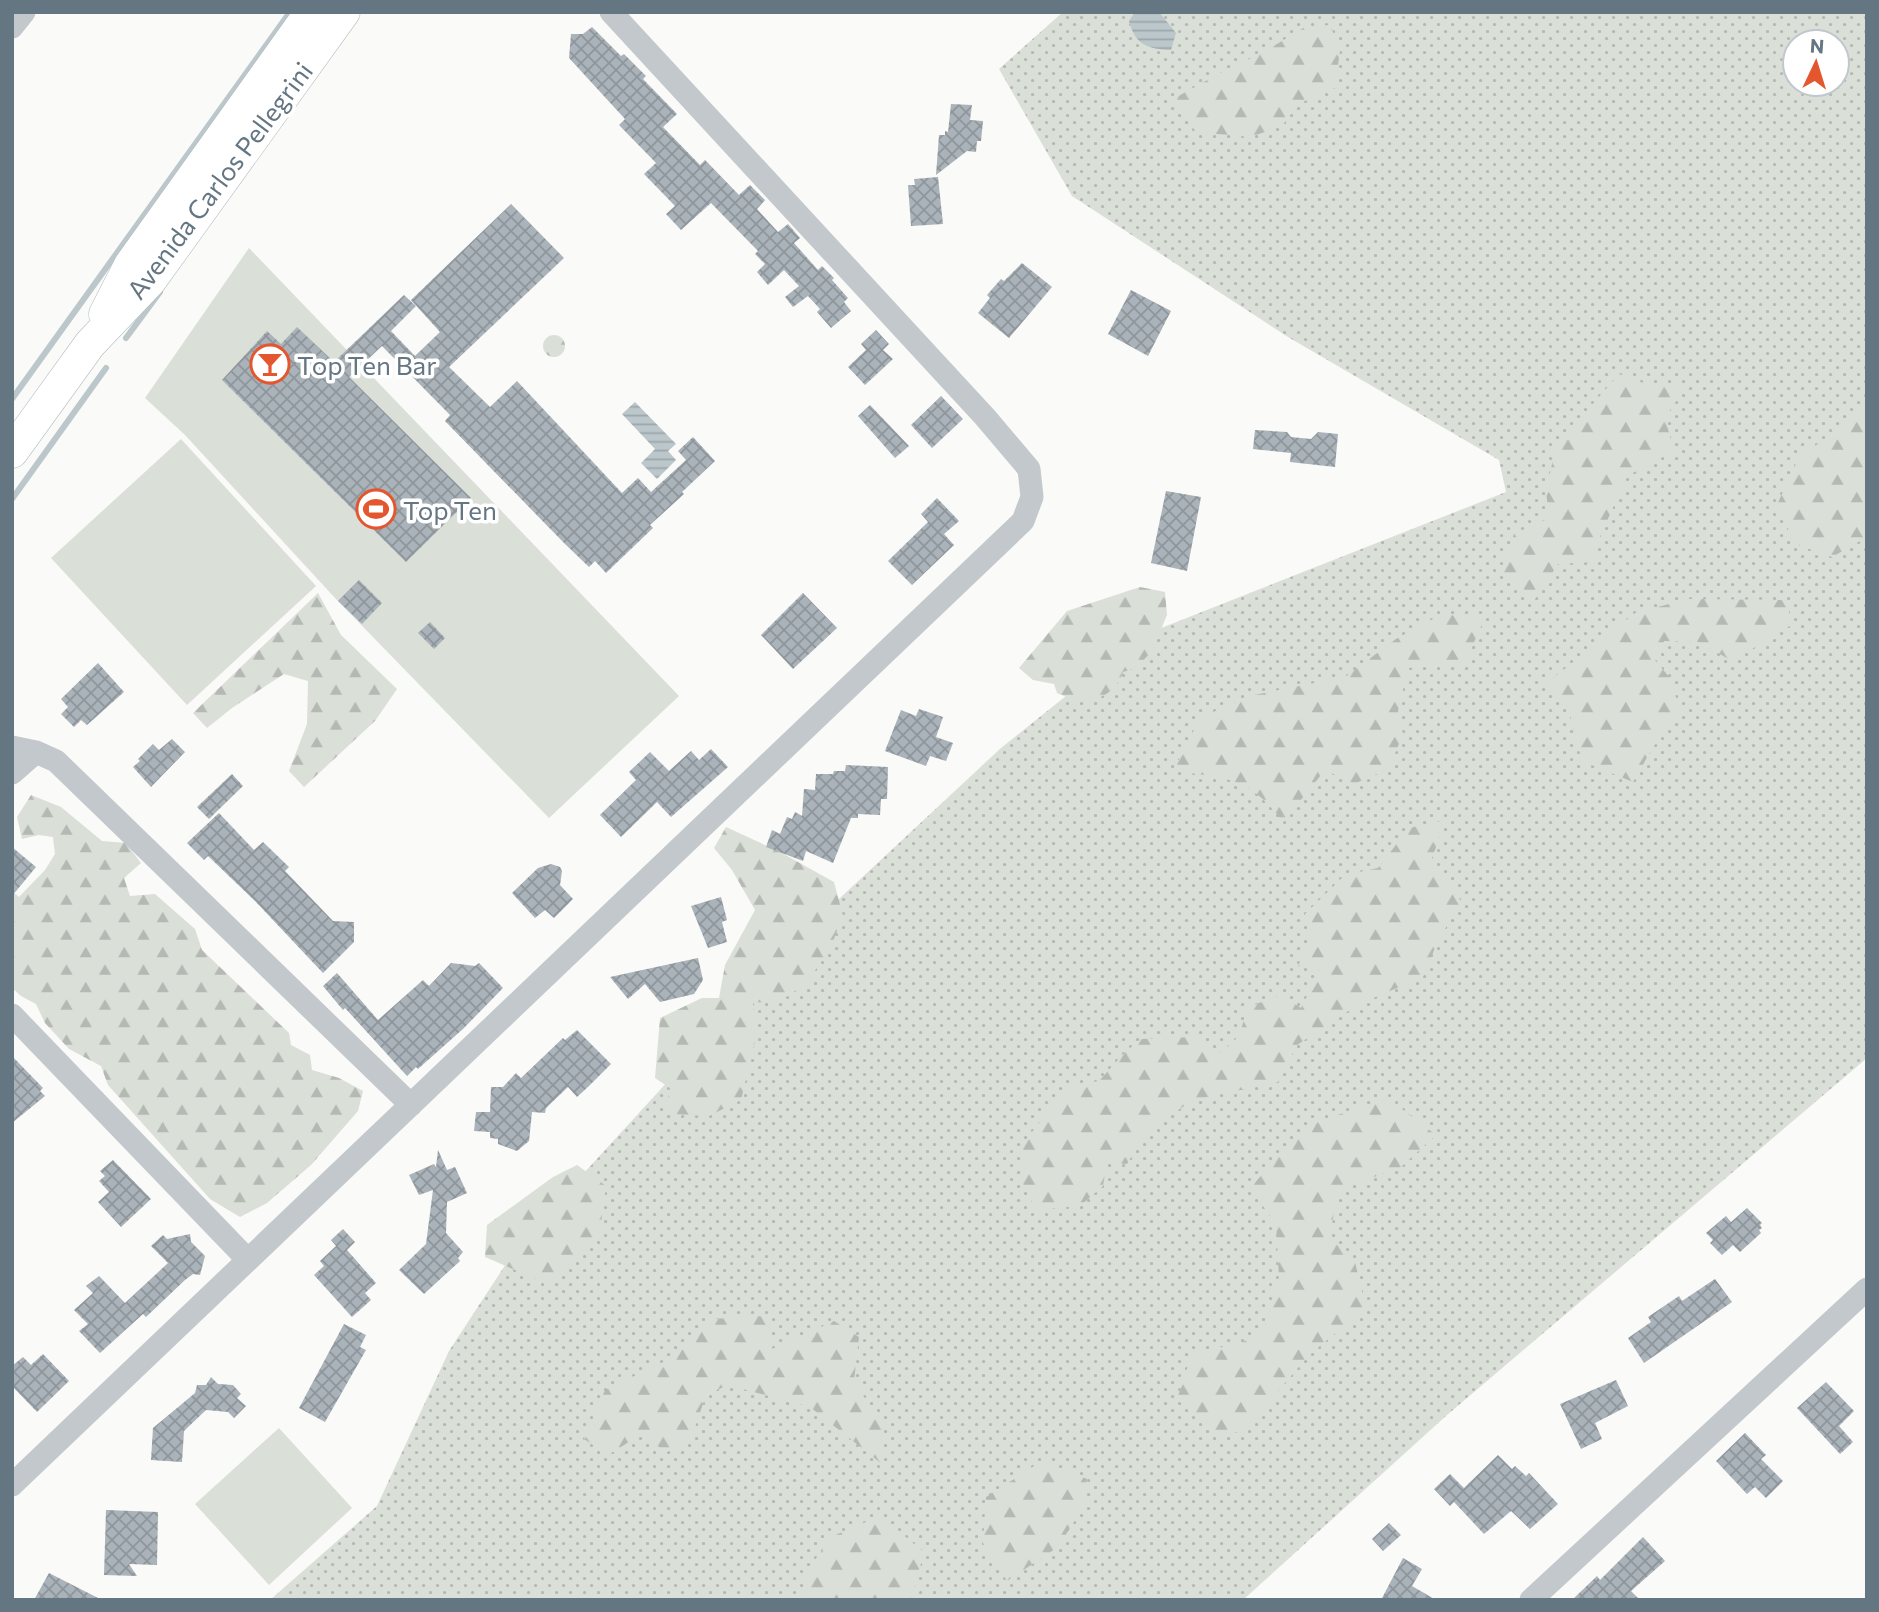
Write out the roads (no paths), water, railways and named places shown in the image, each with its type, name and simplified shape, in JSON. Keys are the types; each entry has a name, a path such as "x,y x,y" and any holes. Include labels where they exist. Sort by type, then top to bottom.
{"main road":[{"name":"Avenida Carlos Pellegrini","path":"90,344 130,265 311,12"},
{"name":"Avenida Carlos Pellegrini","path":"12,452 90,344 150,281 344,12"}],"street":[{"path":"12,27 24,12"},
{"path":"12,1485 1023,522 1032,497 1029,469 985,417 611,12"},
{"path":"12,747 36,752 56,761 411,1105"},
{"path":"12,773 36,752"},
{"path":"12,1014 248,1260"},
{"path":"1531,1600 1867,1289"}],"waterway":[{"path":"12,399 290,12"},
{"path":"126,338 160,292"},
{"path":"12,499 106,368"}],"place":[{"name":"Top Ten Bar","path":"270,364"},
{"name":"Top Ten","path":"376,509"}]}
